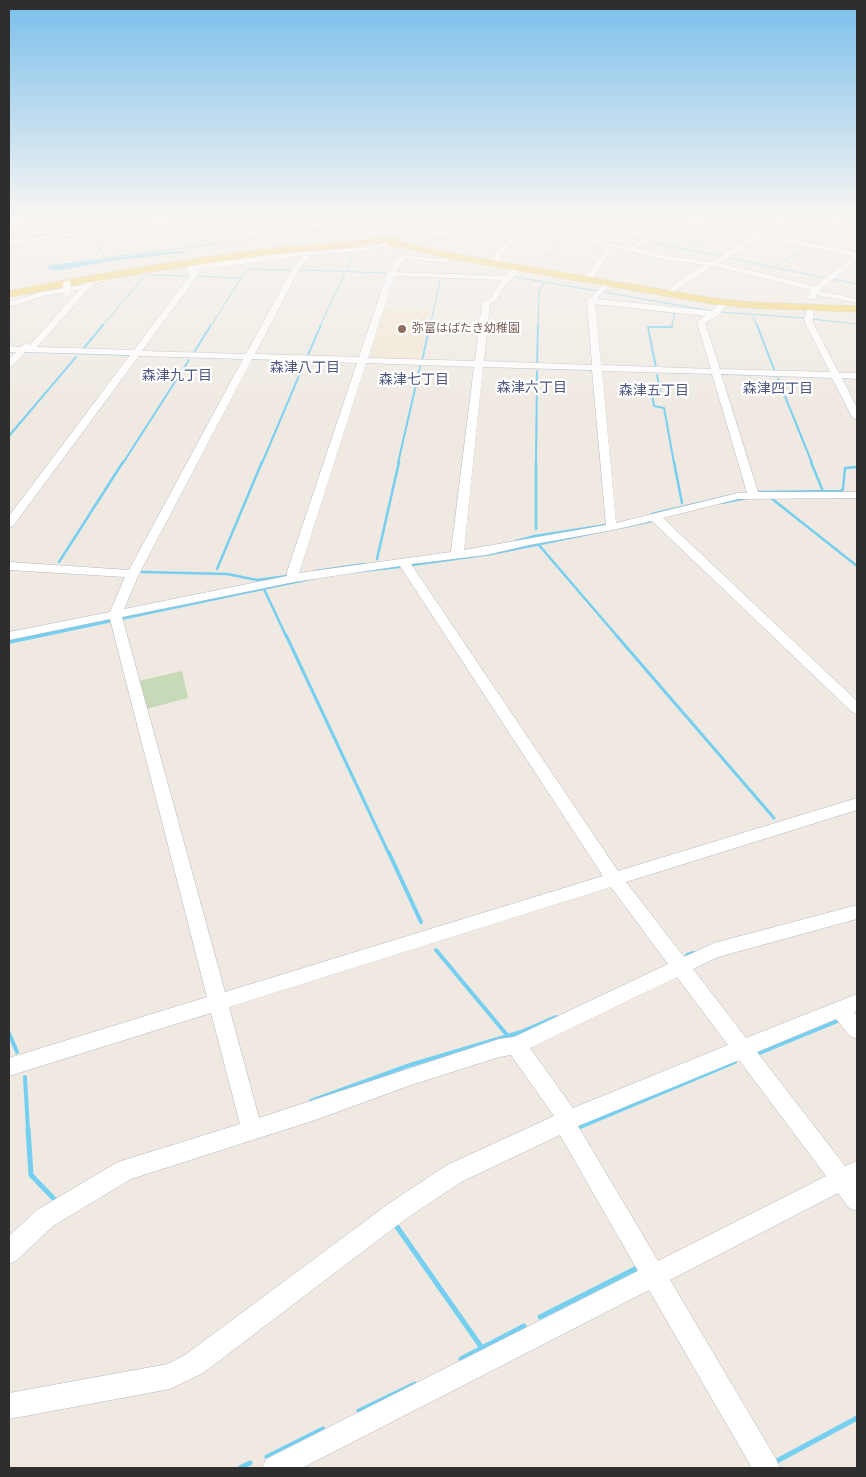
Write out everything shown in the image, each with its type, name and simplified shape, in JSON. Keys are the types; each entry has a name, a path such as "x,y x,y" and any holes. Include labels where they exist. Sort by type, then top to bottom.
{"main road":[{"path":"9,294 67,286"},
{"path":"624,286 724,303 857,309"}],"street":[{"path":"9,364 60,308 67,286"},
{"path":"9,305 41,294 82,286"},
{"path":"34,350 33,347 65,313 86,286"},
{"path":"9,524 186,286"},
{"path":"252,1130 116,618 133,574 288,286"},
{"path":"294,578 293,572 387,286"},
{"path":"457,556 486,303 494,298 502,286"},
{"path":"605,286 591,301 610,522 613,527"},
{"path":"669,294 678,286"},
{"path":"799,286 857,301"},
{"path":"820,286 815,290 809,307 808,318 857,417"},
{"path":"591,301 713,314"},
{"path":"724,303 701,322 752,494"},
{"path":"9,349 248,359 837,377 857,376"},
{"path":"9,636 116,618 294,578 349,569 457,556 613,527 708,502 752,494 857,495"},
{"path":"655,517 857,709"},
{"path":"404,563 615,880 742,1049 850,1176 857,1200"},
{"path":"9,566 133,574"},
{"path":"9,1067 857,804"},
{"path":"9,1252 45,1218 126,1170 315,1110 408,1077 499,1048 516,1045 714,951 857,912"},
{"path":"9,1406 170,1376 194,1364 398,1210 455,1173 567,1121 849,1006 857,1030"},
{"path":"516,1045 567,1121 767,1468"},
{"path":"274,1468 850,1176"}],"shaded area":[{"name":"弥富はばたき幼稚園","path":"383,308 431,310 420,360 369,358"}],"green space":[{"path":"182,671 188,698 146,709 139,681"}],"water":[{"path":"9,352 857,377 857,379"},
{"path":"400,566 401,568 330,576 9,644 9,640 324,575"}],"waterway":[{"path":"102,326 136,286"},
{"path":"211,326 236,286"},
{"path":"320,326 339,286"},
{"path":"430,326 439,286"},
{"path":"538,326 539,291 542,286"},
{"path":"567,286 597,291"},
{"path":"603,292 712,311"},
{"path":"672,326 675,311"},
{"path":"719,312 804,318"},
{"path":"753,316 757,326"},
{"path":"811,319 857,324"},
{"path":"83,349 103,325"},
{"path":"193,354 211,325"},
{"path":"307,357 321,325"},
{"path":"422,361 430,325"},
{"path":"537,364 538,325"},
{"path":"757,325 775,372"},
{"path":"656,368 648,327 672,326"},
{"path":"9,436 76,357"},
{"path":"123,463 189,360"},
{"path":"262,463 304,364"},
{"path":"398,463 420,367"},
{"path":"536,463 537,371"},
{"path":"657,375 661,395 652,395 654,406 664,408 674,463"},
{"path":"778,379 812,463"},
{"path":"59,562 123,462"},
{"path":"217,569 262,462"},
{"path":"377,559 399,462"},
{"path":"674,462 682,503"},
{"path":"811,462 822,489"},
{"path":"536,463 536,529"},
{"path":"758,492 841,491 843,489 845,468 857,467"},
{"path":"652,514 729,496"},
{"path":"721,503 747,498"},
{"path":"771,498 857,566"},
{"path":"538,544 652,521"},
{"path":"516,541 535,536 606,525"},
{"path":"412,565 491,554 538,544"},
{"path":"538,544 617,636"},
{"path":"316,571 364,564"},
{"path":"142,572 227,574 257,580 287,576"},
{"path":"264,589 286,636"},
{"path":"286,635 389,854"},
{"path":"616,635 774,818"},
{"path":"389,853 421,922"},
{"path":"436,950 507,1035"},
{"path":"687,955 694,953"},
{"path":"311,1101 410,1065 521,1032 556,1017"},
{"path":"757,1054 840,1020"},
{"path":"9,1033 17,1052"},
{"path":"578,1128 735,1062"},
{"path":"25,1077 28,1130"},
{"path":"28,1129 31,1175 56,1201 58,1200"},
{"path":"395,1224 482,1348"},
{"path":"540,1317 639,1267"},
{"path":"482,1348 524,1326"},
{"path":"461,1359 482,1348"},
{"path":"359,1411 415,1384"},
{"path":"775,1462 857,1418"},
{"path":"267,1457 323,1429"},
{"path":"240,1468 250,1463"}],"place":[{"name":"弥富はばたき幼稚園","path":"402,329"}],"district":[{"name":"森津八丁目","path":"305,368"},
{"name":"森津九丁目","path":"177,376"},
{"name":"森津七丁目","path":"414,380"},
{"name":"森津六丁目","path":"532,388"},
{"name":"森津四丁目","path":"778,389"},
{"name":"森津五丁目","path":"654,391"}]}
